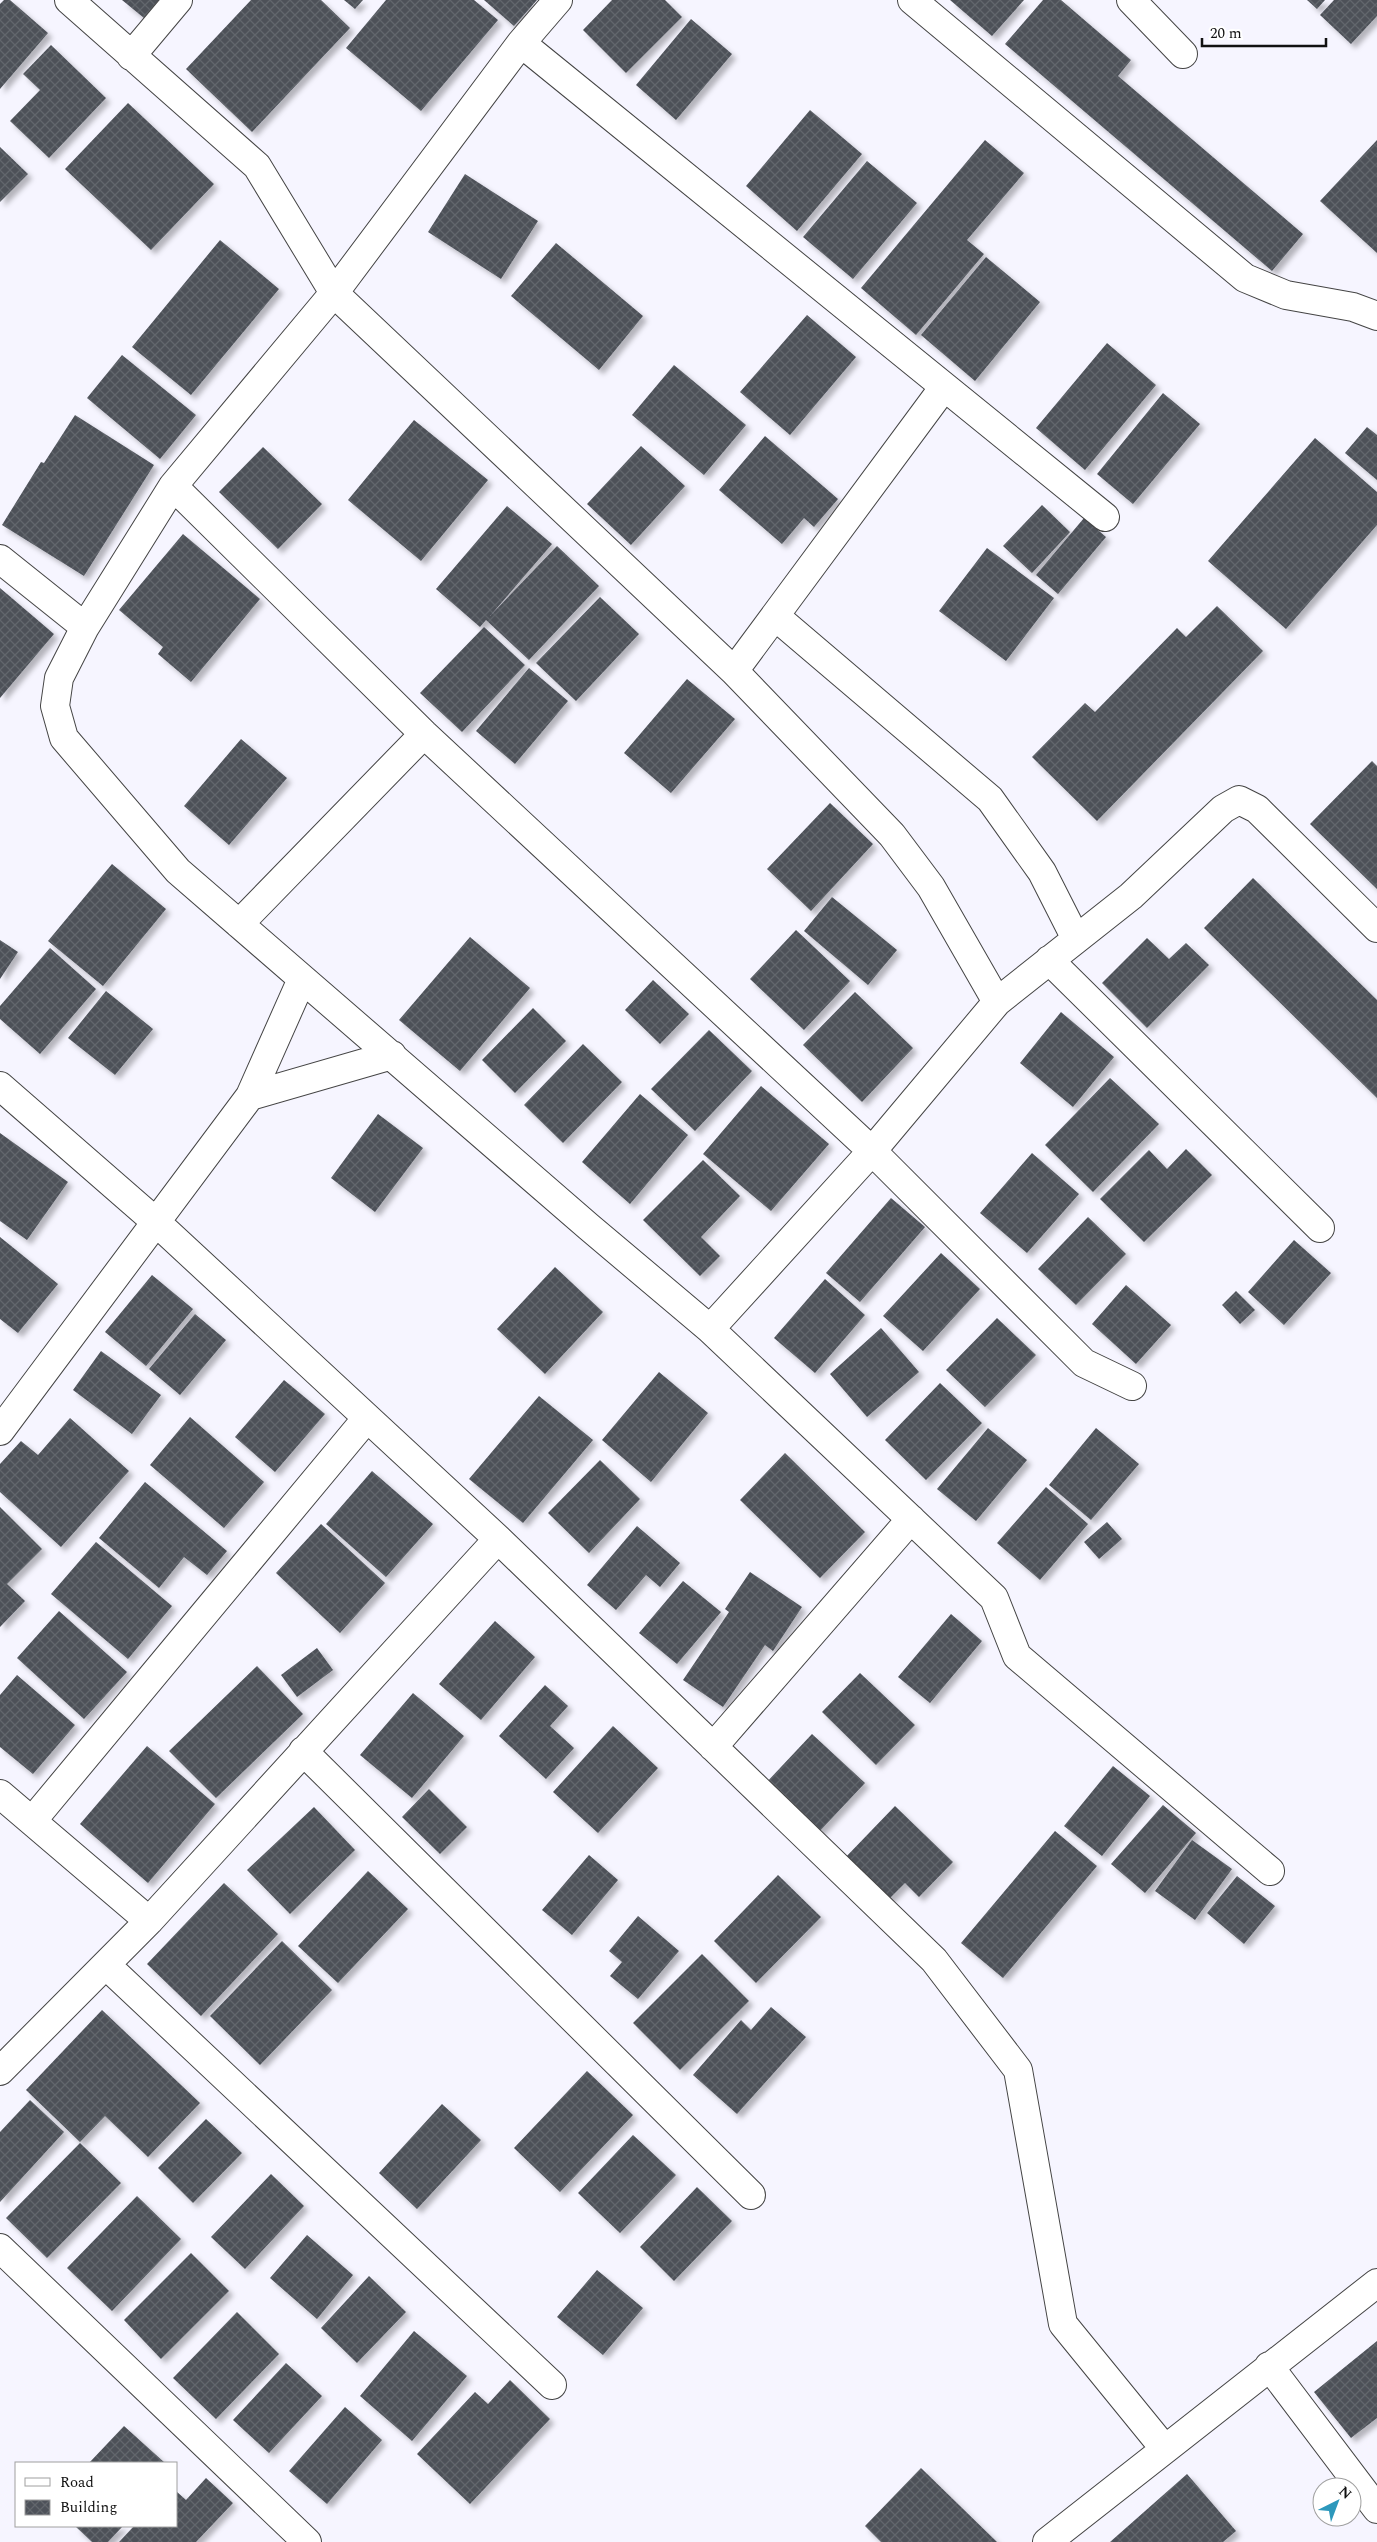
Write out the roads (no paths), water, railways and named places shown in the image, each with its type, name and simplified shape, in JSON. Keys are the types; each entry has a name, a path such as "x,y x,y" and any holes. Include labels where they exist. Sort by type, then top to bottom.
{"street":[{"path":"69,0 257,166 334,293 734,671 892,834 931,887 997,1002"},
{"path":"131,56 178,0"},
{"path":"558,0 522,44 334,293 173,486 86,627 59,678 55,706 64,738 178,871 392,1054 589,1227 710,1329 994,1598 1017,1656 1270,1871"},
{"path":"912,0 1245,278 1286,295 1353,306 1377,316"},
{"path":"1131,0 1183,54"},
{"path":"522,44 1104,517"},
{"path":"734,671 944,387"},
{"path":"173,486 424,734 872,1151 1084,1363 1132,1386"},
{"path":"0,559 86,627"},
{"path":"775,616 990,799 1042,872 1076,939"},
{"path":"239,924 424,734"},
{"path":"710,1329 872,1151 997,1002 1131,896 1222,809 1238,800 1257,809 1377,928"},
{"path":"1049,960 1320,1228"},
{"path":"0,1431 250,1096 302,979"},
{"path":"250,1096 392,1054"},
{"path":"0,1086 156,1222 498,1539 934,1960 1018,2070 1063,2324 1164,2448"},
{"path":"32,1821 367,1418"},
{"path":"713,1748 911,1519"},
{"path":"0,2071 149,1921 498,1539"},
{"path":"303,1752 751,2195"},
{"path":"0,1794 149,1921"},
{"path":"106,1965 552,2385"},
{"path":"0,2248 306,2542"},
{"path":"1064,2536 1164,2448 1377,2283"},
{"path":"1269,2366 1377,2509"}]}
